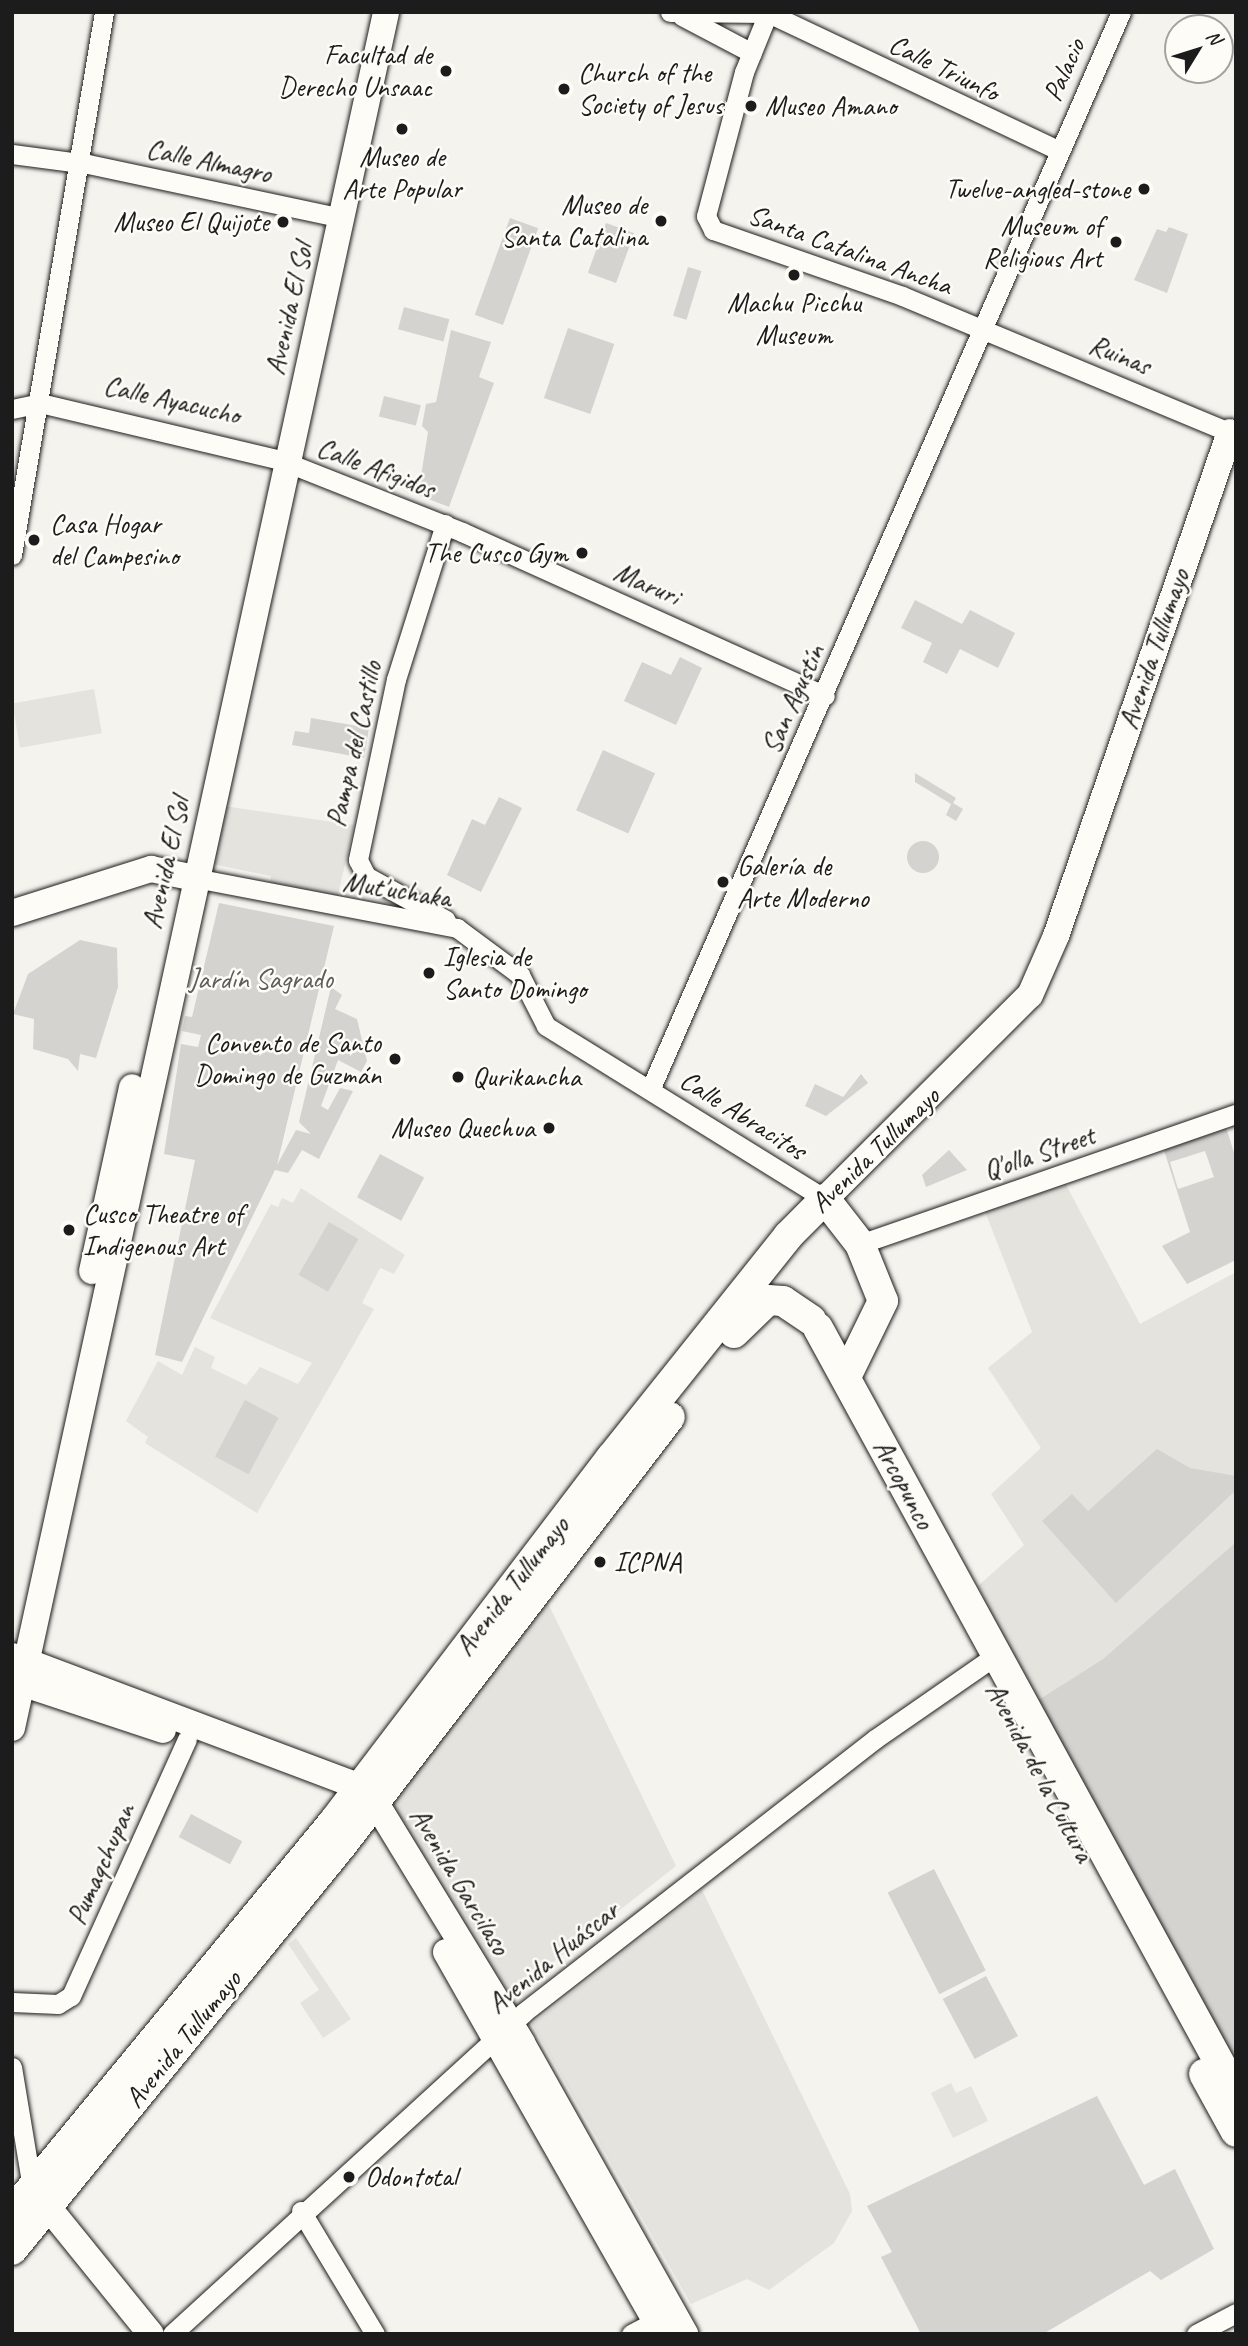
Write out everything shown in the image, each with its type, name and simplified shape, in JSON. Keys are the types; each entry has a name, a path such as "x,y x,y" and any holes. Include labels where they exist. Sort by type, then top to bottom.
{"main road":[{"path":"816,1193 860,1244 883,1301 846,1377"},
{"name":"Avenida Tullumayo","path":"359,1803 816,1193"},
{"name":"Arcopunco","path":"772,1255 846,1377 989,1653"},
{"name":"Avenida Tullumayo","path":"12,2250 33,2205 359,1803 754,1308 778,1300 815,1324"},
{"path":"815,1324 841,1338 867,1336"},
{"name":"Avenida de la Cultura","path":"989,1653 999,1701 1157,1969 1236,2093"},
{"name":"Avenida de la Cultura","path":"1157,1969 1236,2132"}],"street":[{"path":"12,555 40,403 104,12"},
{"name":"Avenida El Sol","path":"335,216 371,12"},
{"name":"Avenida El Sol","path":"12,1728 17,1665 188,876 335,216 386,12"},
{"name":"Palacio","path":"982,329 1121,12"},
{"path":"673,13 768,13 752,53 673,13"},
{"name":"Calle Triunfo","path":"768,13 1060,151"},
{"name":"Santa Catalina Ancha","path":"752,53 706,216 713,230 982,329"},
{"name":"Calle Almagro","path":"12,154 79,162 335,216"},
{"name":"Ruinas","path":"982,329 1234,427"},
{"name":"San Agustín","path":"650,1090 825,696 982,329"},
{"path":"12,409 40,403"},
{"name":"Calle Ayacucho","path":"40,403 282,461"},
{"name":"Avenida Tullumayo","path":"816,1193 1030,995 1056,936 1234,427"},
{"name":"Calle Afigidos","path":"282,461 445,524"},
{"name":"Maruri","path":"445,524 825,696"},
{"name":"Pampa del Castillo","path":"445,524 396,678 358,860 366,876 457,928"},
{"path":"12,913 151,869 188,876"},
{"name":"Mut'uchaka","path":"188,876 457,928 520,975 546,1026"},
{"name":"Calle Abracitos","path":"546,1026 816,1193"},
{"name":"Q'olla Street","path":"860,1244 1236,1114"},
{"name":"Avenida Huáscar","path":"172,2334 296,2215 503,2031 875,1739 989,1653"},
{"path":"17,1665 187,1739 359,1803"},
{"path":"17,1665 359,1803"},
{"name":"Pumaqchupan","path":"16,2006 58,2004 71,1996 187,1739"},
{"name":"Avenida Garcilaso","path":"359,1803 503,2031 669,2325"},
{"path":"12,2067 33,2205 78,2267 135,2334"},
{"path":"33,2205 151,2334"},
{"path":"296,2215 360,2334"},
{"path":"296,2215 374,2334"},
{"path":"1196,2334 1236,2314"},
{"path":"631,2334 669,2325"}],"shaded area":[{"path":"94,689 102,733 20,748 12,703"},
{"path":"224,806 354,825 337,899 269,889 271,876 212,864"},
{"path":"1064,1181 1140,1324 1236,1272 1236,1542 1103,1659 1035,1702 978,1586 1024,1545 991,1494 1041,1448 988,1368 1032,1332 984,1209"},
{"path":"301,1188 405,1255 394,1274 380,1268 362,1303 374,1309 257,1513 145,1443 148,1437 126,1421 158,1361 182,1375 195,1347 215,1357 211,1368 246,1385 260,1367 298,1384 312,1363 210,1318 271,1204 278,1207 282,1198 293,1203"},
{"path":"543,1593 676,1866 506,1999 389,1802"},
{"path":"702,1890 850,2194 852,2211 834,2243 769,2290 747,2279 691,2304 532,2024"},
{"path":"296,1938 351,2019 323,2038 300,2003 319,1990 288,1944"},
{"path":"951,2083 956,2093 971,2086 988,2121 953,2138 931,2093"}],"green space":[{"path":"510,218 538,228 503,325 475,315"},
{"path":"606,223 634,233 616,283 588,273"},
{"path":"1169,227 1188,234 1167,293 1134,280 1157,229 1166,232"},
{"path":"688,267 701,271 686,320 673,316"},
{"path":"404,307 449,319 443,341 398,329"},
{"path":"568,328 614,344 590,414 544,398"},
{"path":"451,330 491,342 479,377 494,383 449,507 418,495 428,432 422,426 426,404 436,402"},
{"path":"384,396 421,405 416,426 379,416"},
{"path":"915,600 962,624 970,610 1015,633 998,668 960,649 947,674 923,662 932,643 901,628"},
{"path":"680,657 702,668 676,725 624,701 642,662 671,675"},
{"path":"311,718 369,728 364,758 292,745 295,731 309,733"},
{"path":"603,750 655,773 628,833 576,810"},
{"path":"915,773 956,798 953,803 963,809 956,821 946,815 951,804 915,782"},
{"path":"499,797 522,808 481,892 447,875 472,819 485,825"},
{"path":"923,841 935,845 939,857 935,869 923,873 911,869 907,857 911,845"},
{"name":"Jardín Sagrado","path":"219,903 334,926 277,1165 296,1130 311,1134 299,1122 331,987 342,995 335,1009 357,1019 367,1061 361,1072 338,1060 321,1106 328,1110 340,1088 353,1091 319,1159 302,1150 288,1173 275,1170 182,1362 155,1355 195,1160 164,1154 181,1044 198,1047 201,1035 182,1031 185,1016 192,1017"},
{"path":"80,940 117,948 118,987 96,1058 80,1054 78,1071 68,1059 33,1049 34,1019 13,1014 28,974"},
{"path":"861,1074 868,1083 826,1116 805,1106 815,1084 843,1097"},
{"path":"1225,1124 1236,1159 1236,1260 1187,1284 1162,1246 1190,1232 1163,1147","holes":["1205,1151 1214,1177 1178,1189 1170,1162"]},
{"path":"949,1150 967,1170 926,1187 922,1175"},
{"path":"380,1154 424,1177 401,1221 357,1197"},
{"path":"329,1222 358,1239 328,1292 298,1275"},
{"path":"245,1400 279,1418 249,1474 215,1457"},
{"path":"1157,1449 1190,1468 1236,1476 1236,1490 1116,1603 1042,1521 1072,1494 1088,1511"},
{"path":"1236,1542 1236,2080 1035,1702 1103,1659"},
{"path":"191,1814 242,1841 230,1864 179,1837"},
{"path":"934,1869 986,1971 939,1994 888,1893"},
{"path":"986,1976 1018,2036 975,2059 943,1999"},
{"path":"1097,2096 1144,2185 1175,2169 1214,2249 1161,2280 1150,2271 1043,2334 921,2334 881,2257 892,2252 867,2206"}],"place":[{"name":"Facultad de Derecho Unsaac","path":"446,71"},
{"name":"Church of the Society of Jesus","path":"564,89"},
{"name":"Museo Amano","path":"751,106"},
{"name":"Museo de Arte Popular","path":"402,129"},
{"name":"Twelve-angled-stone","path":"1144,189"},
{"name":"Museo de Santa Catalina","path":"661,221"},
{"name":"Museo El Quijote","path":"283,222"},
{"name":"Museum of Religious Art","path":"1116,242"},
{"name":"Machu Picchu Museum","path":"794,275"},
{"name":"Casa Hogar del Campesino","path":"34,540"},
{"name":"The Cusco Gym","path":"582,553"},
{"name":"Galería de Arte Moderno","path":"723,882"},
{"name":"Iglesia de Santo Domingo","path":"429,973"},
{"name":"Convento de Santo Domingo de Guzmán","path":"395,1059"},
{"name":"Qurikancha","path":"458,1077"},
{"name":"Museo Quechua","path":"549,1128"},
{"name":"Cusco Theatre of Indigenous Art","path":"69,1230"},
{"name":"ICPNA","path":"600,1562"},
{"name":"Odontotal","path":"349,2177"}]}
